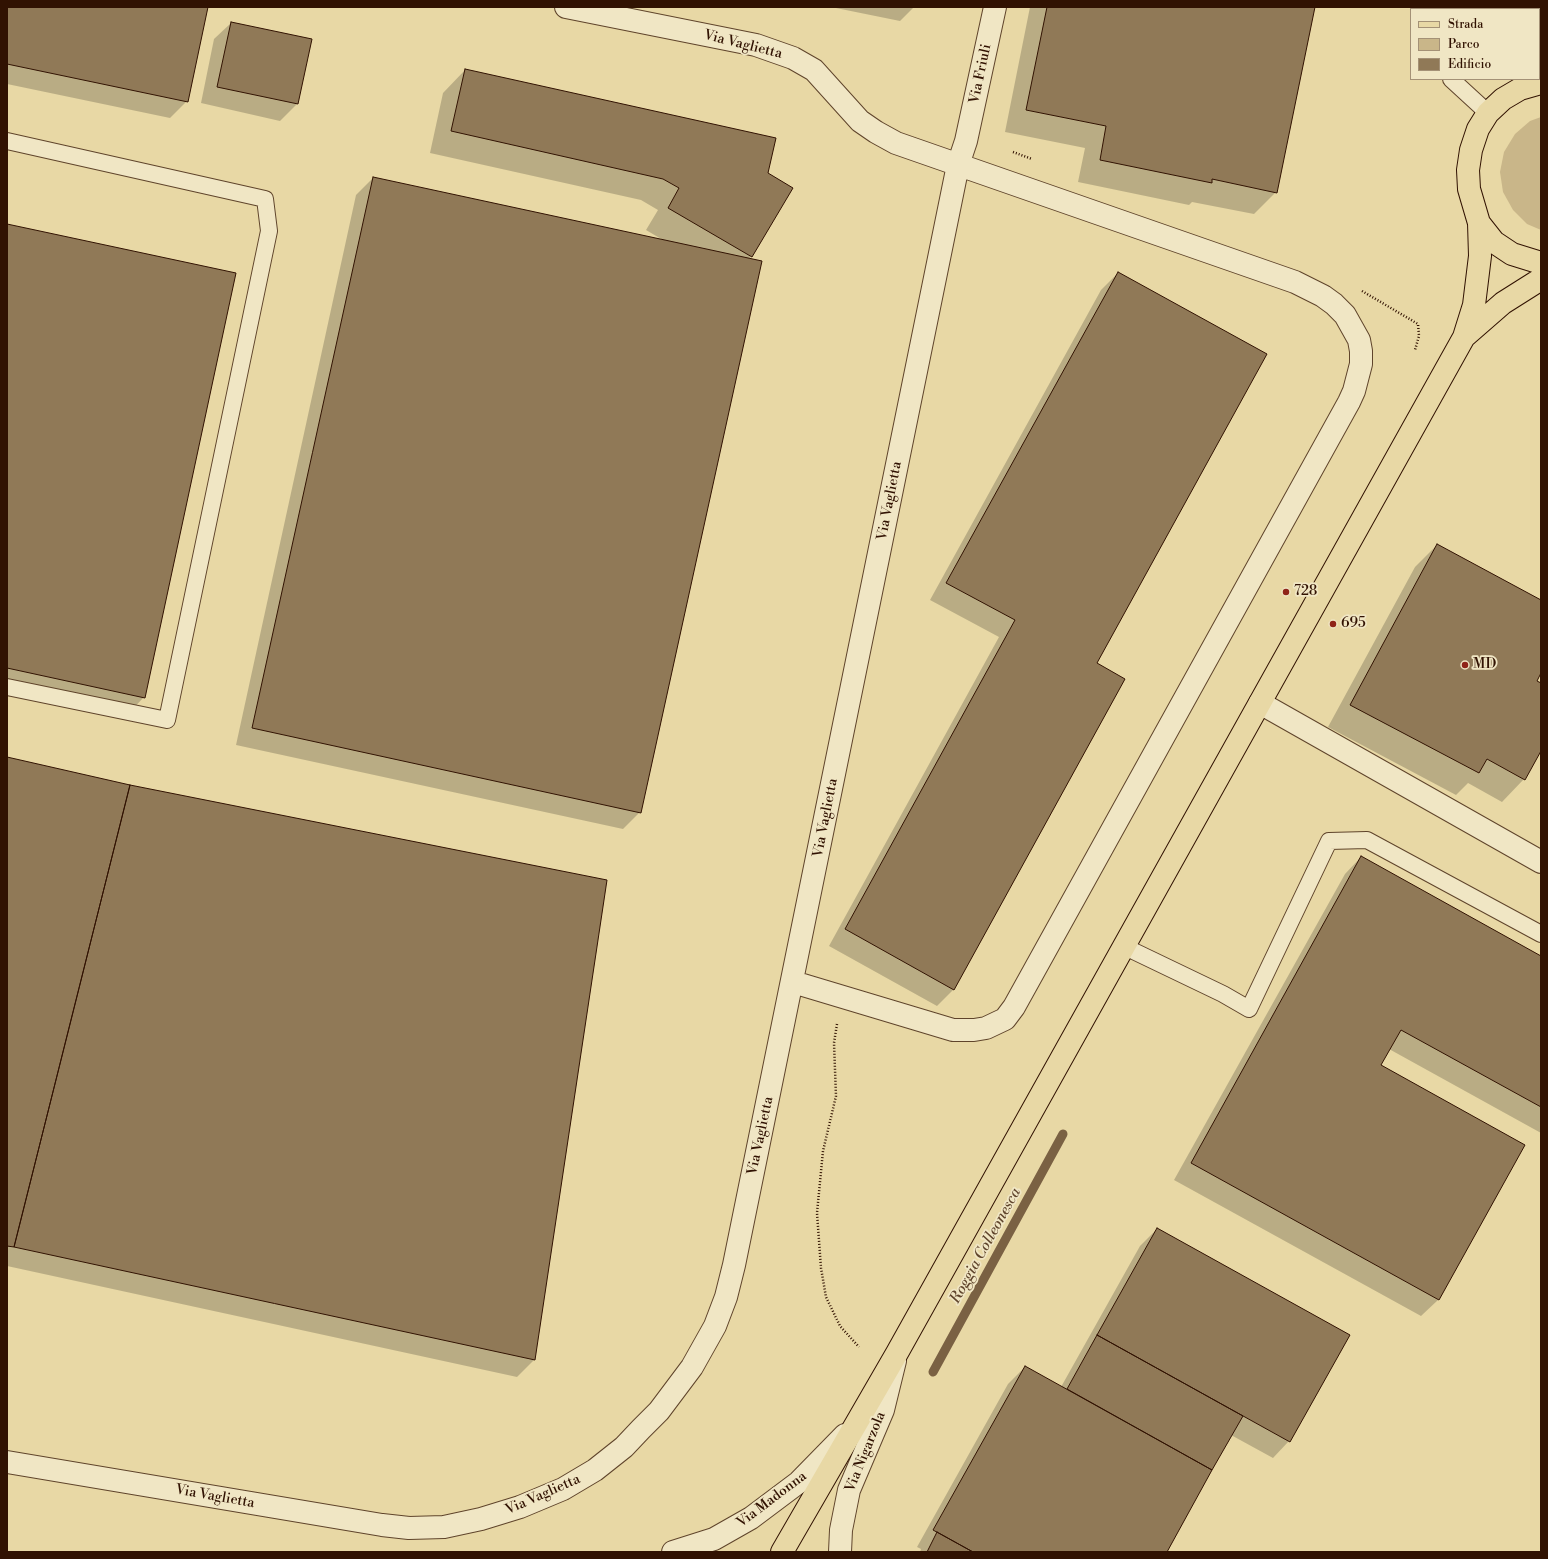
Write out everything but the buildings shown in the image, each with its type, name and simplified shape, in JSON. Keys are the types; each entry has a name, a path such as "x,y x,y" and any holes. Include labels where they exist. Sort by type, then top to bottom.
{"main road":[{"path":"1541,83 1508,96 1488,113 1478,129 1471,150 1468,170 1472,204 1479,223 1494,242 1512,254 1541,263"},
{"path":"782,1552 897,1353 1464,337 1474,305 1477,283 1480,256 1479,223"},
{"path":"1464,337 1503,303 1541,279"}],"street":[{"name":"Via Vaglietta","path":"566,7 756,45 793,58 814,70 852,114 876,132 896,143 958,165"},
{"name":"Via Friuli","path":"966,141 996,7"},
{"name":"Via Vaglietta","path":"7,1462 355,1520 409,1528 444,1527 481,1520 520,1507 579,1480 624,1447 658,1411 692,1367 715,1326 726,1297 734,1265 793,982 958,165 966,141"},
{"path":"793,982 953,1030 974,1030 986,1028 1005,1019 1018,1000 1345,409 1354,391 1361,364 1361,351 1353,327 1345,315 1334,304 1309,288 958,165"},
{"path":"1260,703 1541,862"},
{"name":"Via Nigarzola","path":"840,1552 841,1530 849,1490 883,1410 897,1353"},
{"name":"Via Madonna","path":"673,1552 714,1539 751,1518 804,1477 856,1424"}],"lane":[{"path":"1452,80 1488,113"},
{"path":"7,141 264,199 269,231 167,720 7,687"},
{"path":"1123,946 1223,994 1249,1009 1329,841 1367,840 1541,934"}],"path":[{"path":"834,1043 836,1096 823,1151 817,1213 821,1268 826,1297 840,1326 859,1347"}],"green space":[{"path":"1541,117 1541,230 1527,224 1513,210 1503,192 1500,172 1504,152 1515,134 1530,121"}],"waterway":[{"name":"Roggia Colleonesca","path":"933,1372 1063,1134"}],"place":[{"name":"728","path":"1286,592"},
{"name":"695","path":"1333,624"},
{"name":"MD","path":"1465,665"}]}
